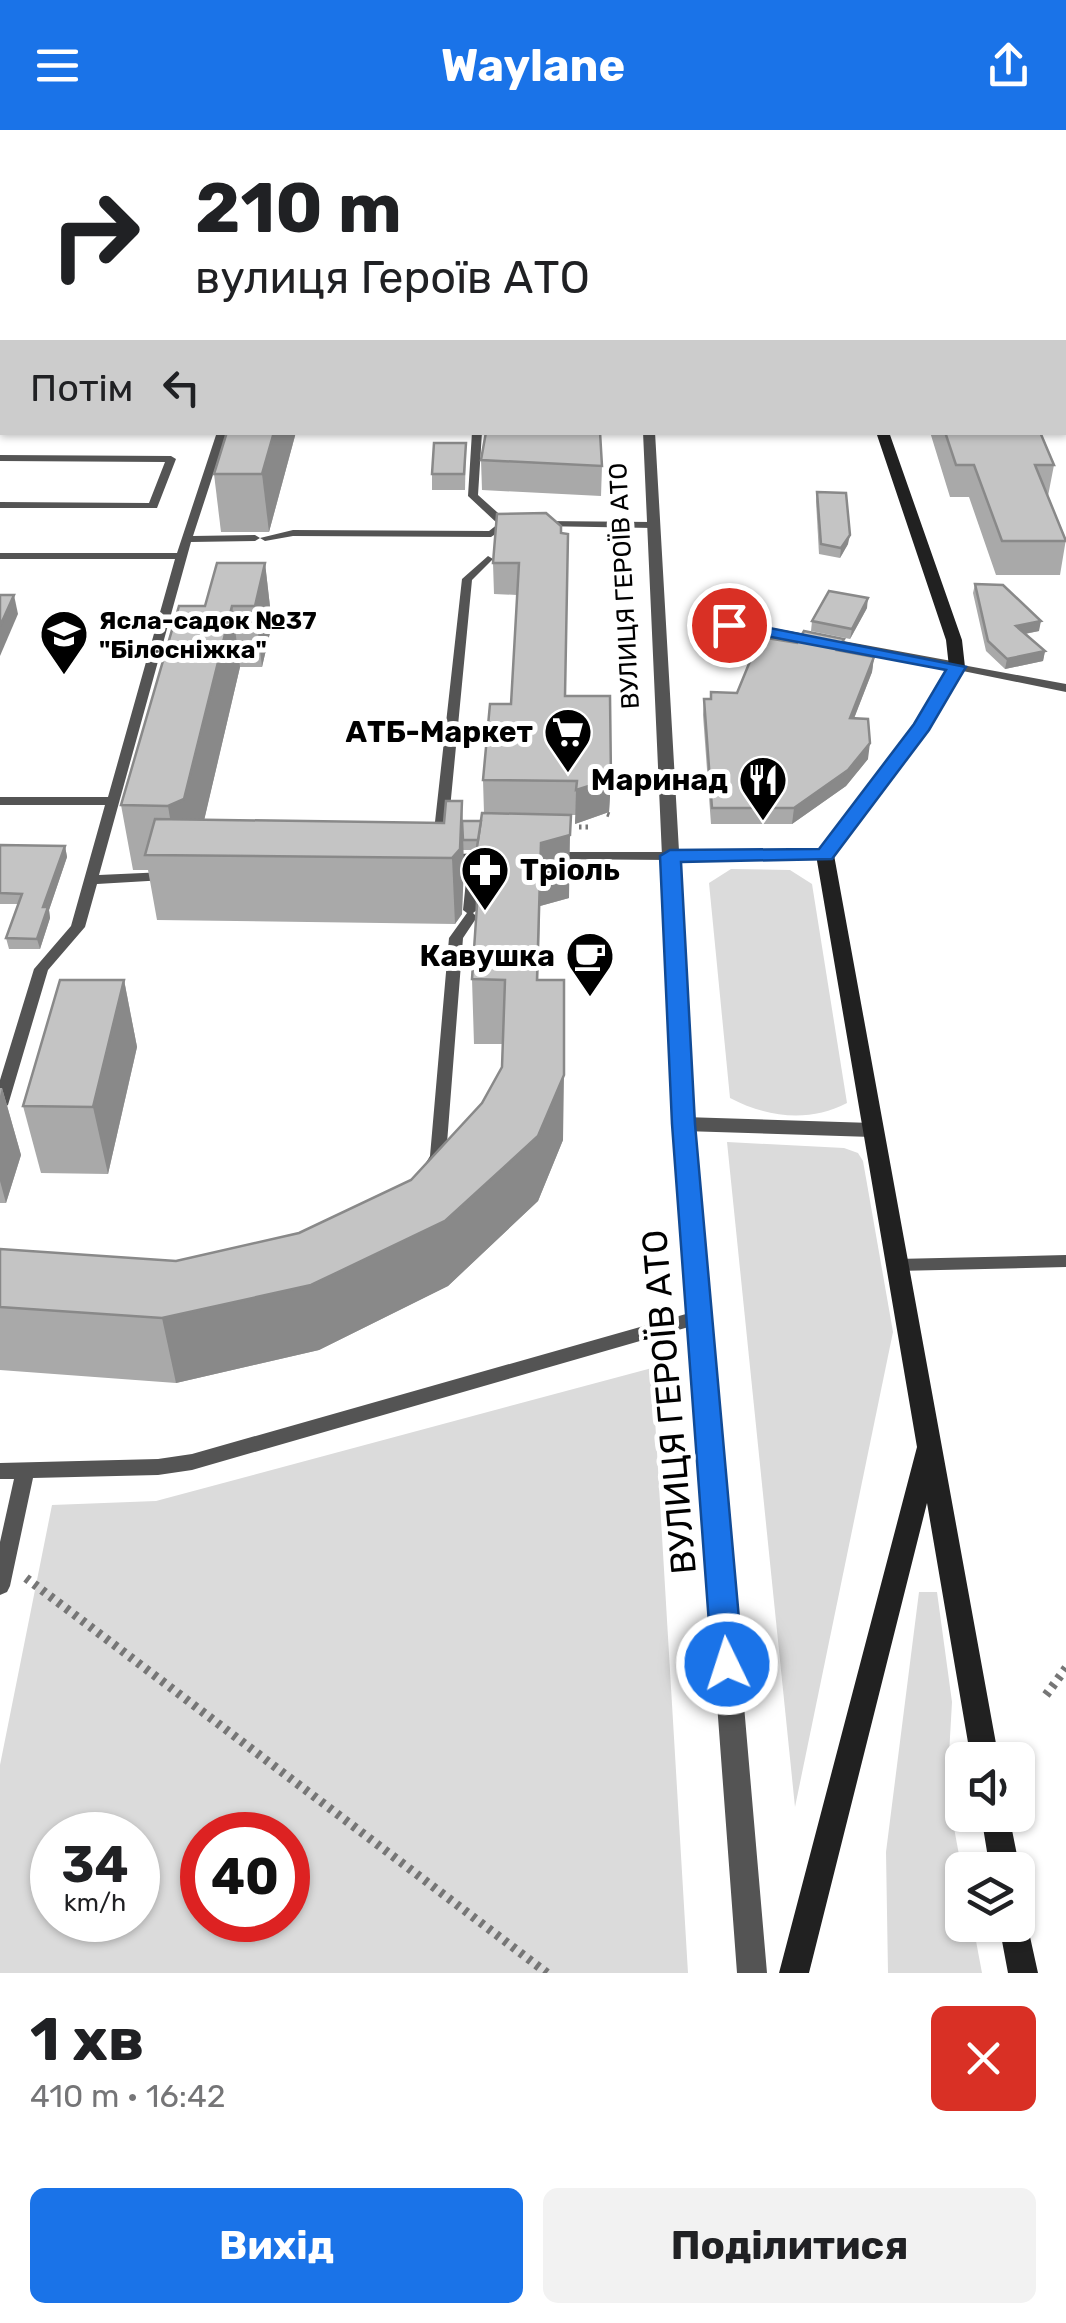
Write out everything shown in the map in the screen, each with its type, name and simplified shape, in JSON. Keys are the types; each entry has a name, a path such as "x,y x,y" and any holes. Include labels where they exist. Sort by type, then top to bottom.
{"main road":[{"path":"883,435 954,640 957,667 922,726 825,855 982,1742"},
{"path":"794,1973 929,1447"},
{"path":"1017,1942 1023,1973"}],"street":[{"name":"ВУЛИЦЯ ГЕРОЇВ АТО","path":"649,435 684,1124 752,1973"},
{"path":"729,625 957,667"},
{"path":"670,856 825,855"},
{"path":"684,1124 872,1130"}],"lane":[{"path":"0,1105 41,969 78,927 180,556 221,435"},
{"path":"477,435 473,496 504,524"},
{"path":"0,458 170,459 154,506 0,504"},
{"path":"186,539 260,538 293,533 490,534 504,524 654,525"},
{"path":"438,858 467,579 488,557 490,534"},
{"path":"0,556 180,556"},
{"path":"957,667 1066,688"},
{"path":"0,801 113,801"},
{"path":"418,859 514,856"},
{"path":"532,856 670,856"},
{"path":"420,1188 438,1156 456,938 470,913 475,859"},
{"path":"91,880 174,876"},
{"path":"896,1264 1066,1261"},
{"path":"0,1471 192,1462 700,1317"},
{"path":"0,1586 25,1472"}],"path":[{"path":"579,827 592,827"},
{"path":"6,1562 546,1973"},
{"path":"1046,1695 1066,1668"}],"shaded area":[{"path":"731,869 790,870 812,884 847,1103 818,1113 788,1115 758,1110 730,1098 709,883"},
{"path":"727,1142 844,1148 858,1153 863,1161 893,1332 795,1807"},
{"path":"652,1368 688,1973 0,1973 0,1765 52,1505 156,1501"},
{"path":"919,1592 937,1592 952,1702 950,1742 945,1742 945,1832 955,1832 958,1852 945,1852 945,1942 976,1942 982,1973 888,1973 886,1852"}],"building":[{"path":"226,435 273,435 262,474 214,474"},
{"path":"485,435 600,435 602,466 481,460"},
{"path":"946,435 1041,435 1054,465 1035,465 1066,541 1002,541 974,465 956,465"},
{"path":"434,443 466,443 464,474 432,474"},
{"path":"817,492 846,493 850,535 841,548 821,544"},
{"path":"546,513 561,526 561,533 568,534 565,696 610,696 611,779 576,790 577,781 483,780 490,704 511,704 519,563 493,563 497,514"},
{"path":"217,563 265,563 255,606 232,606 184,799 168,806 121,805 179,606 205,606"},
{"path":"975,584 1003,585 1041,621 1016,626 1045,651 1007,659 988,641"},
{"path":"829,591 868,598 852,629 812,621"},
{"path":"0,595 14,595 0,626"},
{"path":"804,631 844,639 837,650 874,657 850,718 868,719 870,743 848,770 794,808 712,808 704,699 711,699 711,692 737,693 760,637 797,643"},
{"path":"446,801 462,801 460,849 452,858 145,855 155,819 444,823"},
{"path":"482,813 571,815 570,835 541,843 537,980 564,980 564,1075 538,1136 445,1221 311,1285 162,1318 0,1307 0,1249 176,1261 299,1233 411,1180 482,1103 502,1067 505,980 472,979 480,861 475,861"},
{"path":"462,821 481,821 478,840 463,840"},
{"path":"0,845 65,846 43,907 48,907 37,939 6,938 22,894 0,893"},
{"path":"60,980 124,980 93,1107 23,1106"}],"place":[{"name":"Ясла-садок №37 \"Білосніжка\"","path":"64,676"},
{"name":"АТБ-Маркет","path":"568,774"},
{"name":"Маринад","path":"763,822"},
{"name":"Тріоль","path":"485,912"},
{"name":"Кавушка","path":"590,998"}],"route":[{"path":"727,1664 684,1124 670,856 825,855 922,726 957,667 729,625"}]}
